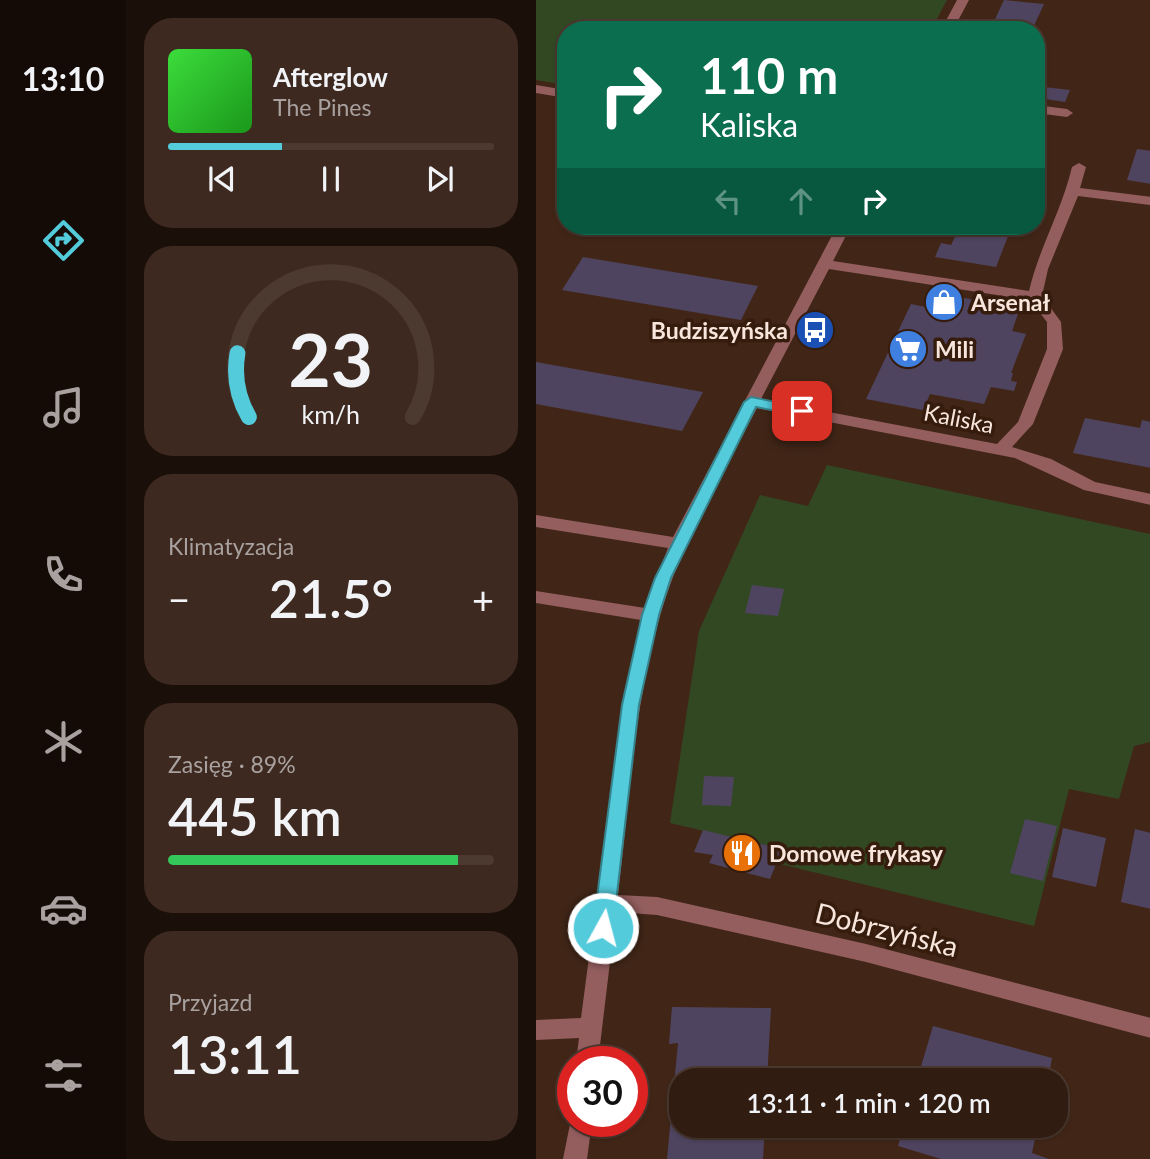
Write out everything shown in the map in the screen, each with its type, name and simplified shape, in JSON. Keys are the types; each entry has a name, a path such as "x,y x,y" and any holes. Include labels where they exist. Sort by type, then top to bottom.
{"street":[{"path":"952,21 963,0"},
{"path":"536,89 557,92"},
{"path":"1045,110 1067,113"},
{"path":"1035,296 1041,269 1073,191 1079,167"},
{"path":"1073,191 1150,201"},
{"path":"589,1046 631,705 651,615 678,544 840,235"},
{"path":"825,264 1035,296 1054,322 1055,349 1025,424 1001,449"},
{"name":"Kaliska","path":"751,402 1001,449 1032,457 1102,490 1150,499"},
{"path":"536,522 678,544"},
{"path":"536,597 651,615"},
{"name":"Dobrzyńska","path":"606,903 657,905 866,953 1150,1028"},
{"path":"536,1030 591,1028"},
{"path":"575,1159 578,1137"}],"green space":[{"path":"536,0 947,0 936,21 557,21 557,84 536,80"},
{"path":"827,465 1150,534 1150,742 1134,746 1119,799 1069,789 1034,926 776,863 781,849 670,823 699,631 760,495 808,506"}],"building":[{"path":"1004,0 1044,4 1036,21 994,21"},
{"path":"1045,87 1070,90 1065,102 1045,99"},
{"path":"1137,149 1151,151 1151,184 1127,180"},
{"path":"956,235 1008,235 996,267 935,257 941,243 951,245"},
{"path":"583,257 758,286 741,320 562,290"},
{"path":"942,294 1020,308 1012,331 1026,334 1011,373 1011,381 1017,382 1014,391 991,387 984,404 930,394 923,410 866,399 911,304 935,309"},
{"path":"536,362 703,392 682,431 536,404"},
{"path":"1085,418 1140,428 1142,420 1151,422 1151,468 1073,453"},
{"path":"752,585 784,589 778,616 745,613"},
{"path":"704,776 734,777 731,806 702,805"},
{"path":"1025,819 1057,826 1043,881 1010,873"},
{"path":"1063,828 1106,838 1096,887 1052,877"},
{"path":"1135,829 1151,833 1151,909 1121,902"},
{"name":"Domowe frykasy","path":"703,830 782,849 770,879 709,863 713,855 694,852"},
{"path":"672,1007 771,1008 768,1068 676,1068 678,1043 669,1044"},
{"path":"933,1026 1052,1058 1050,1068 921,1068"},
{"path":"669,1138 764,1138 763,1159 667,1159"},
{"path":"900,1138 1035,1138 1032,1153 1049,1159 941,1159 898,1146"}],"place":[{"name":"Arsenał","path":"944,302"},
{"name":"Budziszyńska","path":"815,330"},
{"name":"Mili","path":"908,349"},
{"name":"Domowe frykasy","path":"742,853"}],"route":[{"path":"603,928 631,705 651,615 663,578 751,402 802,411"}]}
